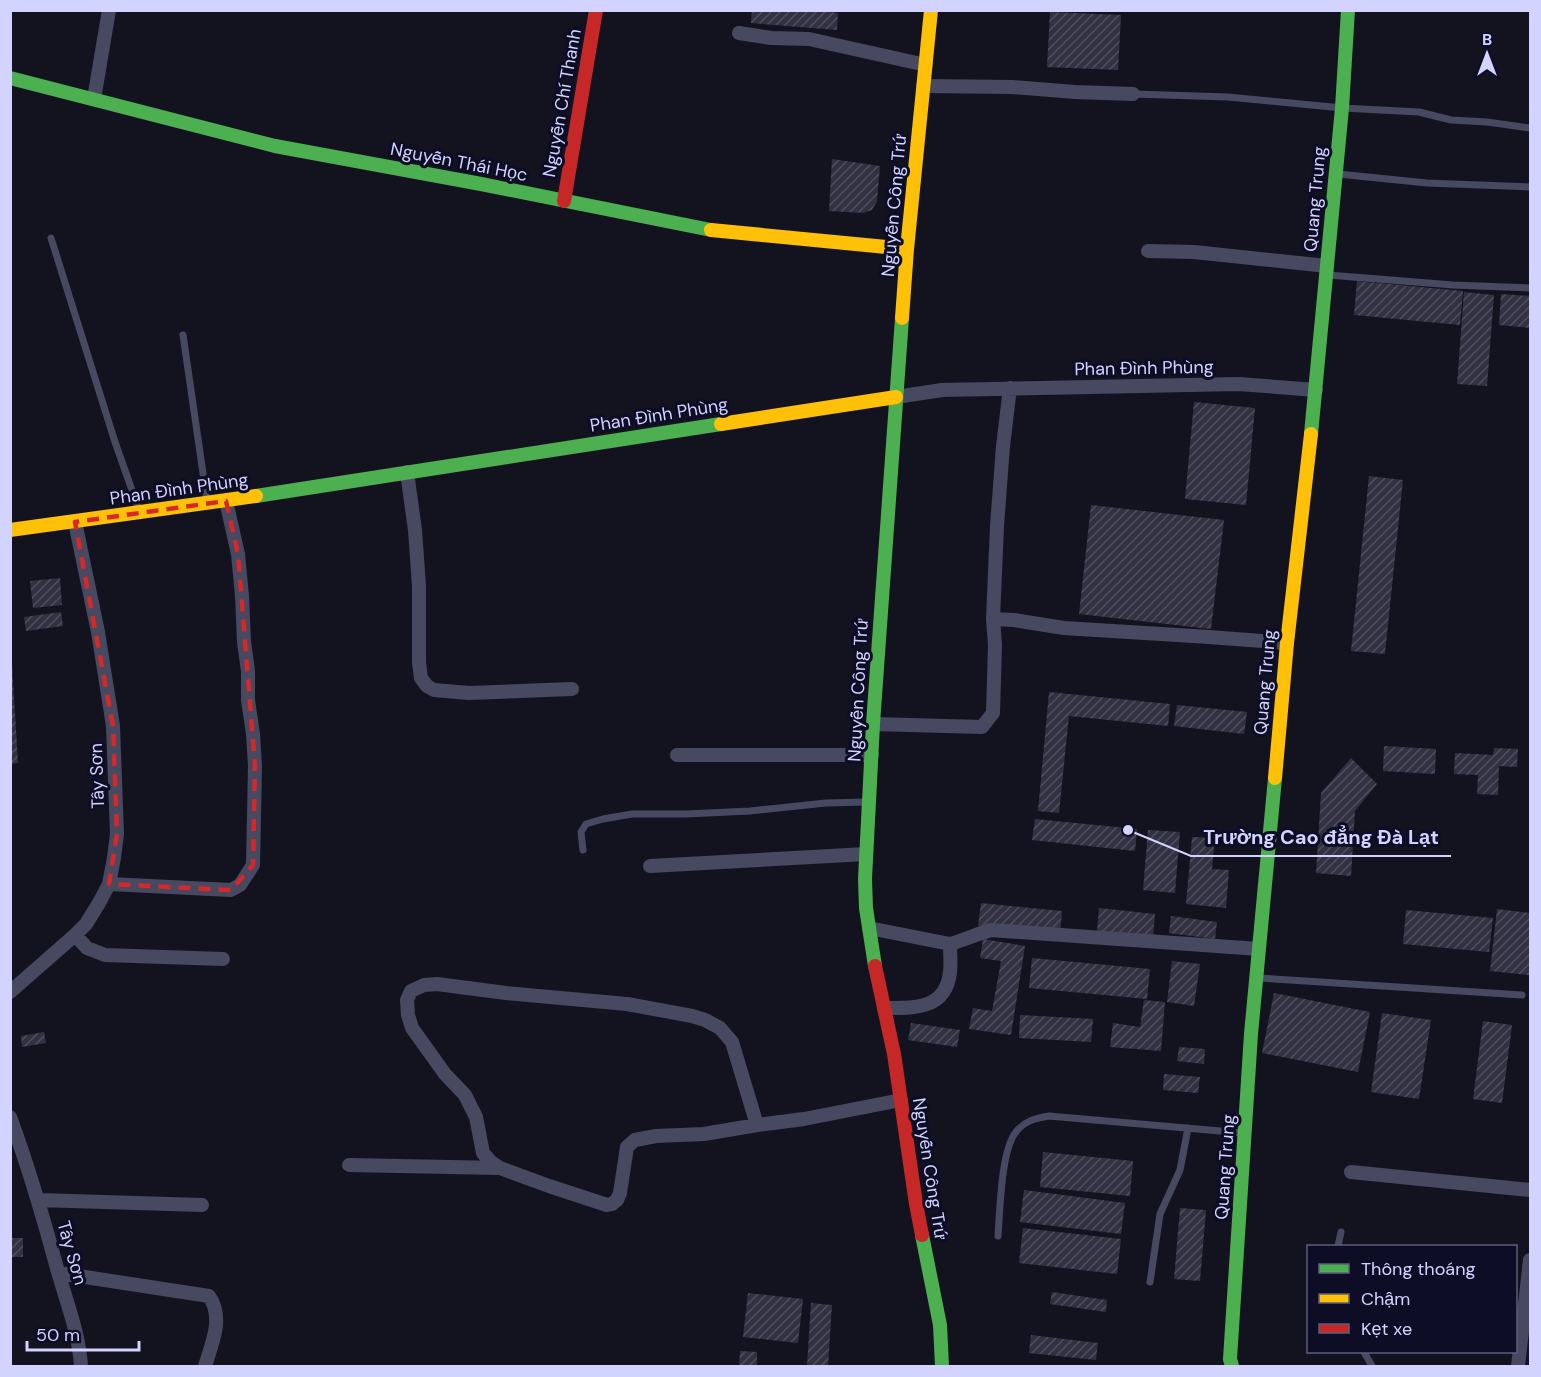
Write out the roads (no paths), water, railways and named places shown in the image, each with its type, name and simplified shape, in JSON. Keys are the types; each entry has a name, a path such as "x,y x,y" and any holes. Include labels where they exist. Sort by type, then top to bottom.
{"street":[{"path":"94,99 109,10"},
{"name":"Nguyễn Chí Thanh","path":"564,201 596,10"},
{"name":"Nguyễn Công Trứ","path":"931,10 907,249 873,724 865,879 869,928 894,1054 916,1203 940,1325 942,1366"},
{"name":"Quang Trung","path":"1230,1364 1251,1034 1287,644 1316,390 1342,108 1348,10"},
{"path":"739,33 771,38 809,39 926,65"},
{"name":"Nguyễn Thái Học","path":"10,78 275,146 717,231 907,249"},
{"path":"923,86 1012,87 1134,94"},
{"path":"1148,251 1194,252 1326,270"},
{"name":"Phan Đình Phùng","path":"10,530 226,501 942,390 1239,384 1316,390"},
{"path":"873,724 982,727 993,713 995,656 993,619 997,526 1010,388"},
{"path":"407,472 415,530 419,586 419,662 421,678 427,686 434,690 469,693 572,689"},
{"path":"109,884 231,890 240,885 253,865 255,766 253,734 248,700 248,670 238,554 226,501"},
{"name":"Tây Sơn","path":"10,992 86,924 109,884 117,834 113,726 98,632 75,522"},
{"path":"993,619 1064,628 1209,636 1287,644"},
{"path":"677,755 872,755"},
{"path":"650,866 866,855"},
{"path":"869,928 950,944 991,930 1259,949"},
{"path":"75,935 87,948 105,955 223,959"},
{"path":"884,1008 917,1008 932,1002 947,990 951,971 950,944"},
{"path":"758,1125 732,1042 720,1028 705,1020 627,1004 437,984 424,985 411,991 407,1000 412,1028 445,1074 465,1095 476,1117 483,1153 491,1162 549,1186 607,1204 617,1200 623,1179 627,1147 635,1140 656,1136 704,1134 804,1119 901,1101"},
{"name":"Tây Sơn","path":"10,1117 45,1220 80,1353 81,1366"},
{"path":"349,1165 500,1167"},
{"path":"1351,1172 1530,1190"},
{"path":"38,1200 202,1205"},
{"path":"1518,1366 1530,1260"},
{"path":"59,1273 209,1296 216,1314 214,1335 205,1366"}],"lane":[{"path":"1134,94 1228,97 1342,108 1419,112 1451,120 1530,128"},
{"path":"1335,174 1427,183 1530,187"},
{"path":"51,238 139,513"},
{"path":"1326,270 1453,285 1530,288"},
{"path":"183,335 207,503"},
{"path":"584,850 581,832 586,824 632,814 750,811 826,803 869,802"},
{"path":"1256,978 1522,995"},
{"path":"998,1236 1005,1155 1016,1132 1031,1119 1048,1116 1245,1133"},
{"path":"1150,1282 1160,1214 1180,1170 1188,1128"},
{"path":"1338,1245 1341,1232"}],"place":[{"name":"Trường Cao đẳng Đà Lạt","path":"1128,830"}]}
